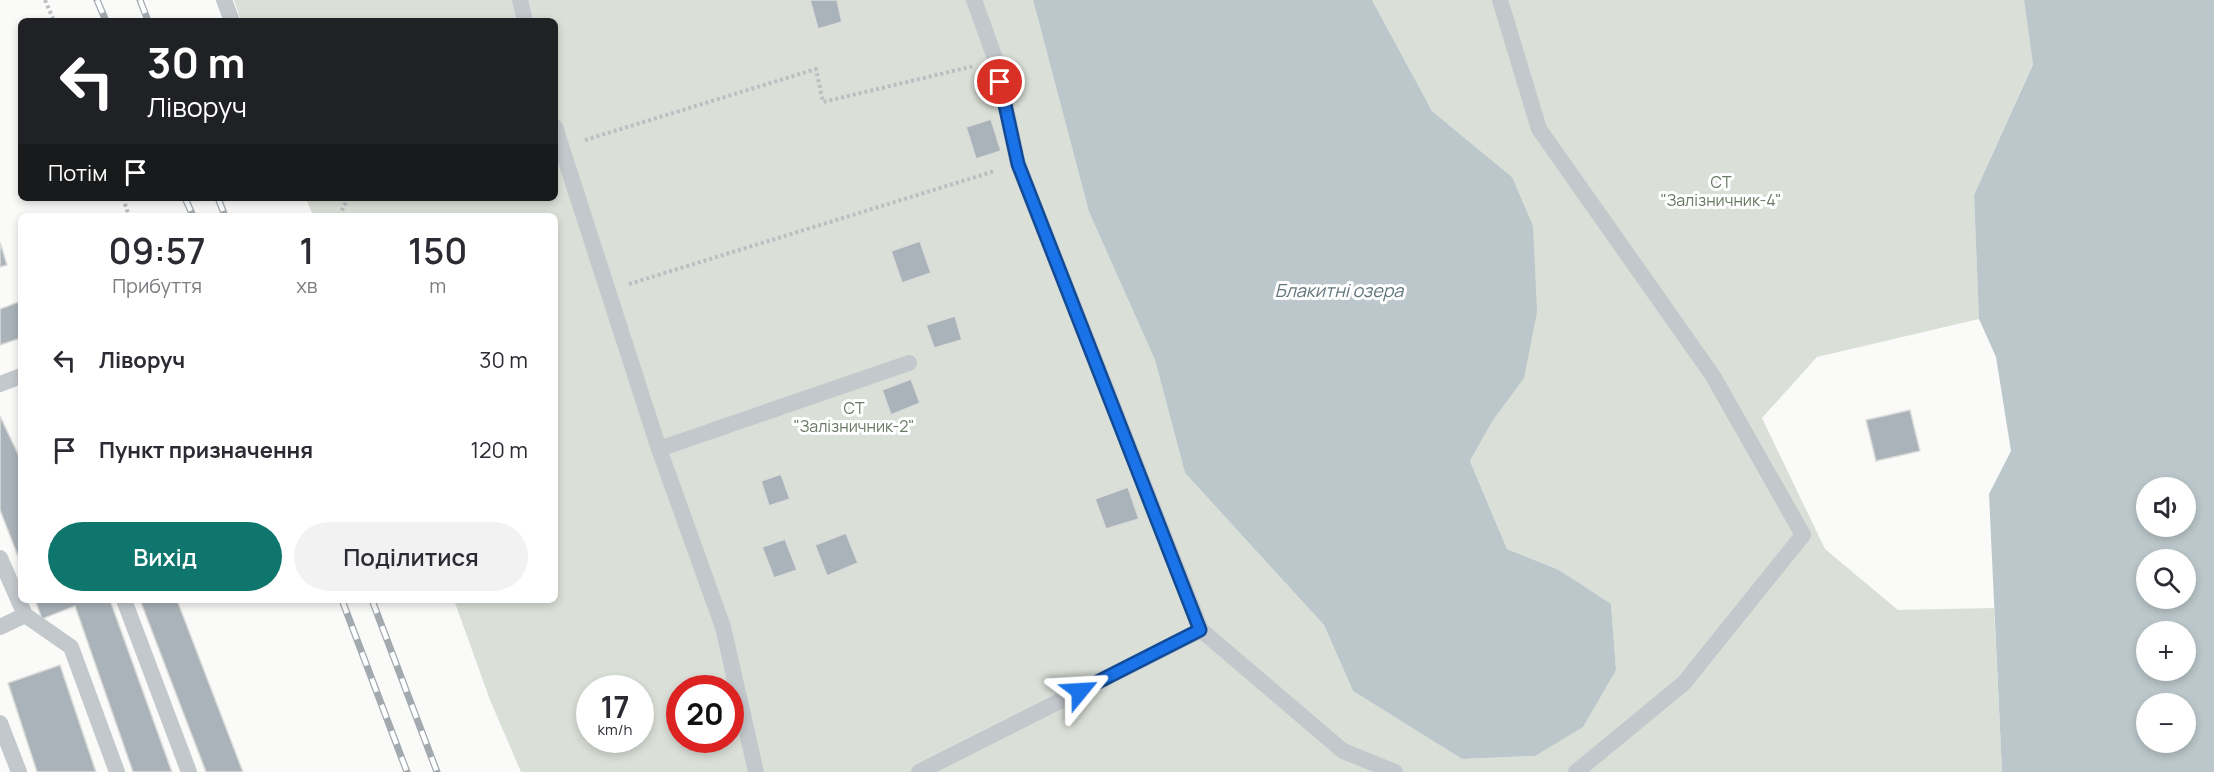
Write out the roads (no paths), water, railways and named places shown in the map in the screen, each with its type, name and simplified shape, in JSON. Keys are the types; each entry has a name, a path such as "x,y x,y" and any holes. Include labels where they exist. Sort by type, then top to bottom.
{"lane":[{"path":"224,0 231,18"},
{"path":"520,0 524,18"},
{"path":"974,0 996,61 1018,164 1200,630 1343,751 1395,772"},
{"path":"1500,0 1539,129 1713,376 1803,534 1684,683 1576,772"},
{"path":"558,137 659,449 723,627 756,772"},
{"path":"659,449 909,363"},
{"path":"0,384 18,381"},
{"path":"0,558 18,601"},
{"path":"19,603 24,615 71,647 117,772"},
{"path":"125,603 189,772"},
{"path":"0,627 24,615"},
{"path":"919,772 1200,630"},
{"path":"0,723 19,772"}],"water":[{"name":"Блакитні озера","path":"1033,0 1372,0 1432,111 1512,177 1533,226 1537,312 1524,378 1493,420 1470,461 1507,549 1559,570 1611,604 1616,670 1583,727 1535,756 1462,759 1353,691 1324,625 1185,473 1155,360 1089,212"},
{"path":"2024,0 2214,0 2214,772 2002,772 1989,494 2011,451 1996,357 1979,319 1974,195 2033,64"}],"railway":[{"path":"97,0 105,18"},
{"path":"140,0 147,18"},
{"path":"186,201 192,213"},
{"path":"219,201 224,213"},
{"path":"343,603 407,772"},
{"path":"373,603 437,772"}],"park label":[{"name":"СТ \"Залізничник-4\"","path":"1721,191"},
{"name":"СТ \"Залізничник-2\"","path":"854,417"}]}
